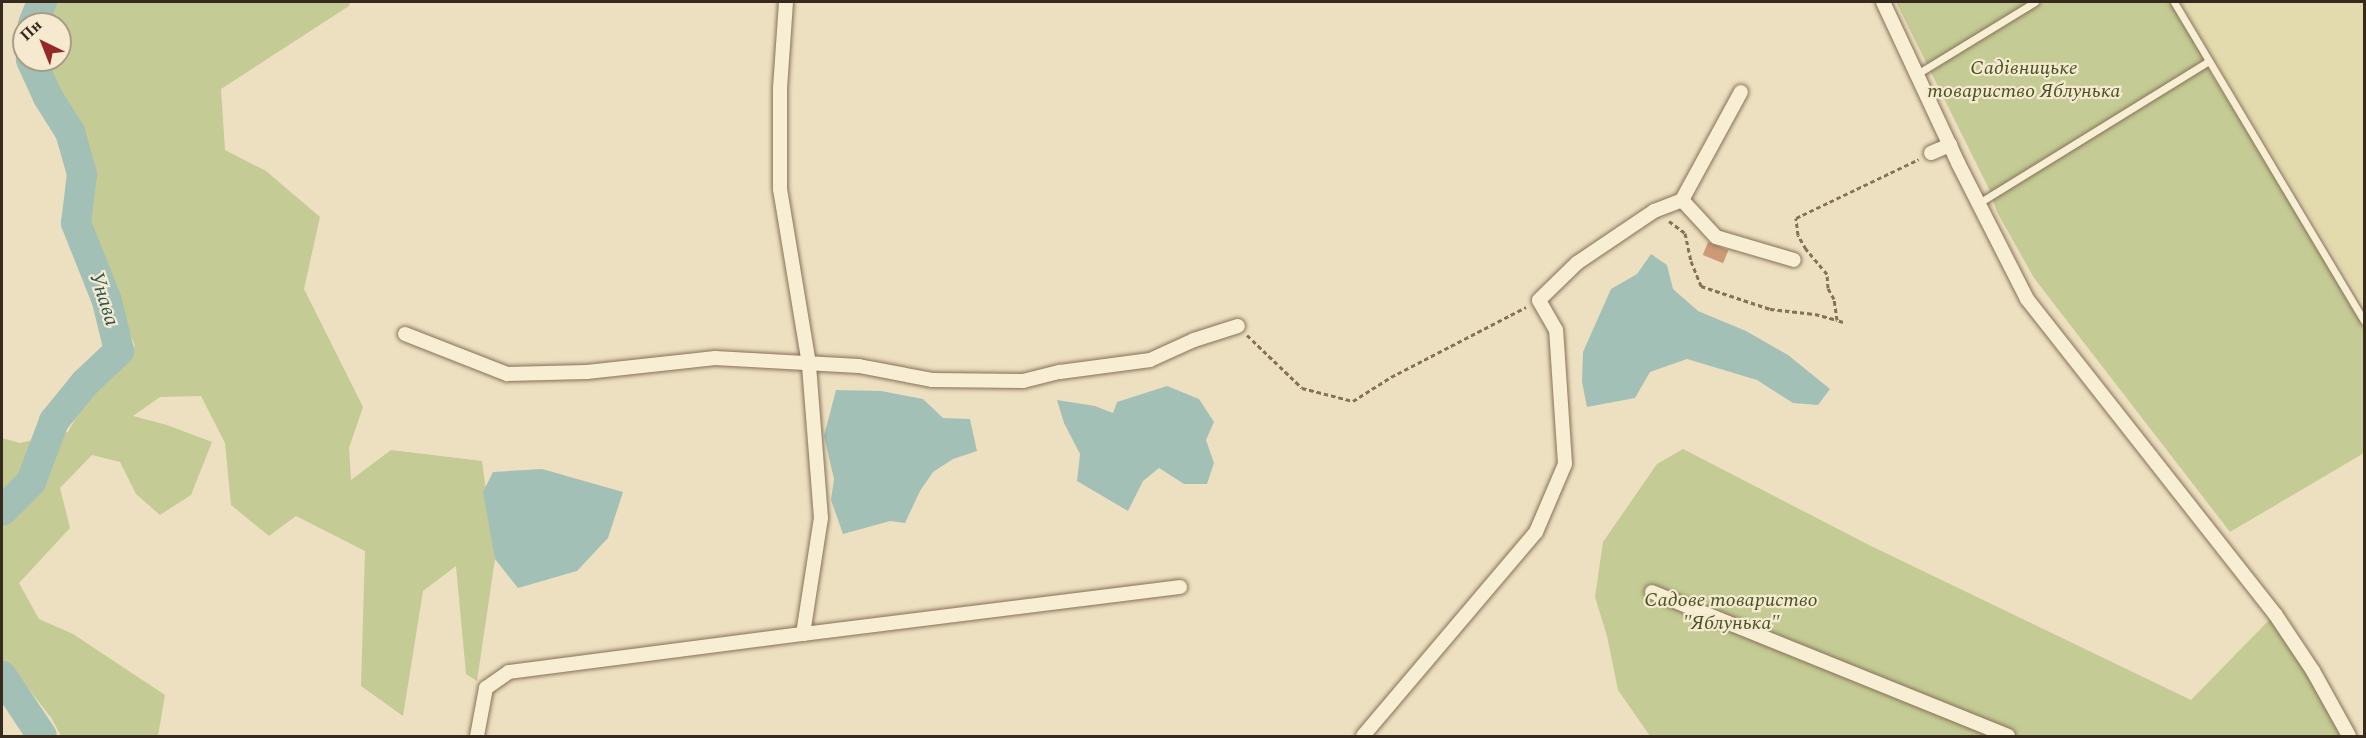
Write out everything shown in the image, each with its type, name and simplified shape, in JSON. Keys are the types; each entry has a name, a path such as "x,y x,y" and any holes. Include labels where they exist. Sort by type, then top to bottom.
{"street":[{"path":"786,2 780,88 780,189 809,364 821,518 803,634"},
{"path":"1883,2 1950,145 2027,299 2275,614 2313,671 2349,736"},
{"path":"1363,736 1536,532 1565,464 1556,330 1539,300 1577,263 1654,211 1683,200 1741,92"},
{"path":"1931,153 1950,145"},
{"path":"1683,200 1716,237 1794,260"},
{"path":"405,334 507,374 587,372 715,358 859,366 932,380 1023,381 1060,372 1150,360 1194,340 1238,326"},
{"path":"477,736 486,688 509,672 1180,587"},
{"path":"1652,592 1714,615 2008,736"}],"lane":[{"path":"1917,74 2035,2"},
{"path":"2174,2 2364,321"},
{"path":"1979,203 2209,61"}],"path":[{"path":"1838,320 1834,299 1828,288 1827,274 1806,249 1798,235 1796,218 1931,153"},
{"path":"1654,211 1685,233 1691,261 1701,286 1770,309 1815,314 1843,322"},
{"path":"1238,326 1302,388 1353,402 1391,377 1539,300"}],"shaded area":[{"path":"2181,2 2364,2 2364,304 2201,37"}],"green space":[{"path":"53,2 350,2 349,6 221,89 225,150 266,171 320,217 304,289 363,407 349,448 351,480 391,450 482,461 495,559 477,681 466,674 456,566 423,591 403,716 361,686 365,551 296,516 269,536 231,505 225,443 201,396 160,397 133,416 167,425 212,442 191,495 160,515 136,494 120,462 92,455 60,488 70,528 19,583 39,619 73,634 165,695 158,736 61,736 52,719 28,688 2,697 2,438 20,443 68,432 95,384 135,346 84,224 85,146 49,72 72,72 72,12 50,12"},
{"name":"Садівницьке товариство Яблунька","path":"1896,2 2174,2 2209,61 2205,64 2364,317 2364,453 2230,532 2034,278 1997,212 1989,189"},
{"name":"Садове товариство \"Яблунька\"","path":"1683,449 1869,545 2191,700 2275,614 2344,736 1650,736 1618,690 1607,636 1595,597 1603,542 1657,464"}],"water":[{"path":"1651,254 1667,265 1673,289 1698,311 1746,331 1788,355 1830,389 1818,405 1793,403 1757,380 1687,359 1650,372 1635,398 1587,407 1582,382 1583,352 1611,289 1637,274"},
{"path":"1167,386 1199,399 1214,422 1206,440 1214,463 1207,484 1184,484 1159,468 1143,481 1128,511 1077,481 1080,454 1064,423 1057,400 1095,406 1113,413 1117,402"},
{"path":"836,390 881,391 923,399 943,418 970,419 977,451 953,459 933,472 920,491 905,523 890,521 843,534 831,500 834,479 824,436"},
{"path":"542,469 623,492 608,538 577,571 518,588 495,559 483,492 493,472"}],"building":[{"path":"1708,242 1728,250 1723,263 1703,255"}],"waterway":[{"name":"Унава","path":"38,12 42,2"},
{"name":"Унава","path":"2,511 31,482 54,421 85,383 119,351 107,301 76,223 82,174 70,132 48,97 37,72"},
{"name":"Унава","path":"2,676 42,736"}]}
